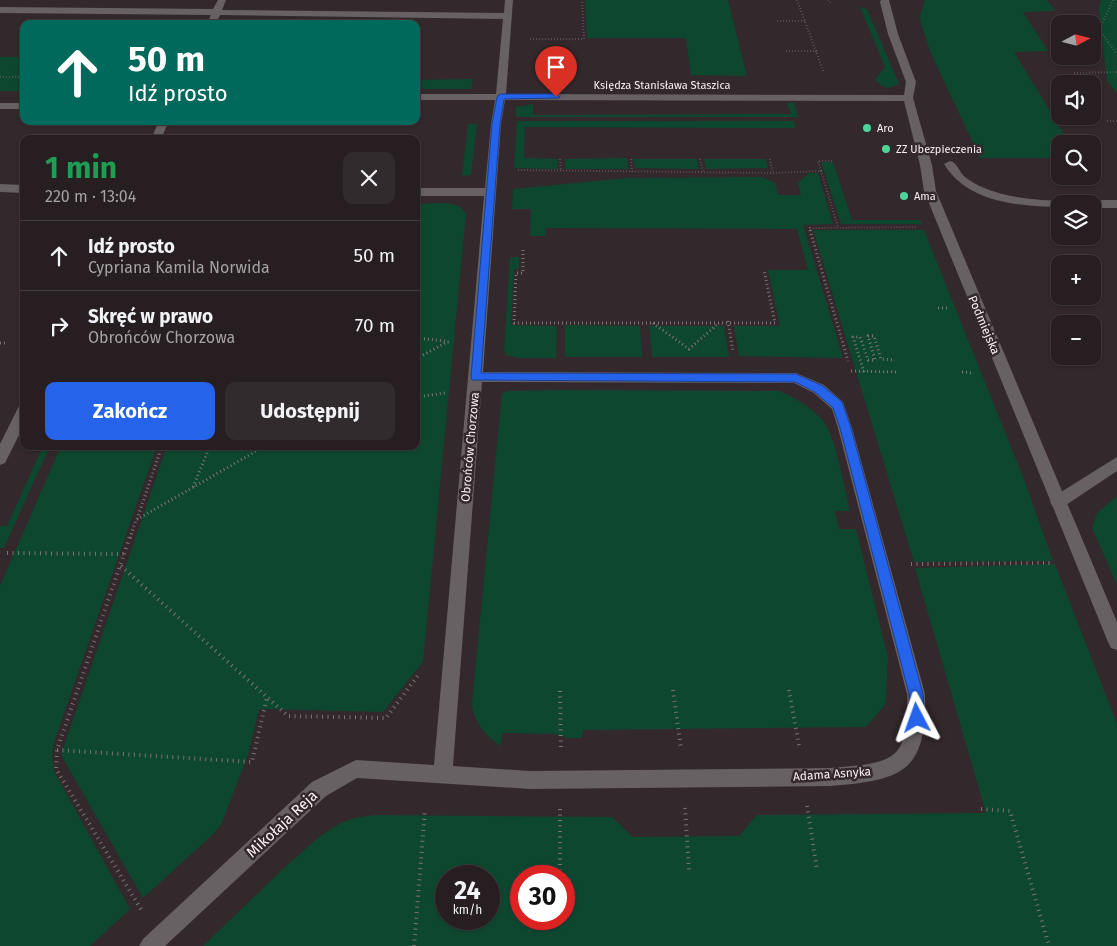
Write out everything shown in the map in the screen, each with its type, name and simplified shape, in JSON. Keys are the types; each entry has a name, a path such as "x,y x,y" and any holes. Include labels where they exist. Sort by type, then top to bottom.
{"street":[{"path":"213,20 222,0"},
{"name":"Obrońców Chorzowa","path":"443,774 496,124 504,78 509,0"},
{"name":"Podmiejska","path":"885,0 893,34 911,82 908,98 926,165 930,191 1117,642"},
{"path":"0,10 508,16"},
{"name":"Księdza Stanisława Staszica","path":"420,97 908,98"},
{"path":"0,106 20,106"},
{"path":"950,164 962,180 996,196 1021,202 1117,204"},
{"path":"0,188 20,188"},
{"path":"420,192 491,192"},
{"name":"Adama Asnyka","path":"443,774 530,780 812,777 863,774 894,766 907,754 915,740 917,718 916,694 845,428 838,406 819,389 796,378 476,377"},
{"path":"0,459 20,418"},
{"path":"1058,502 1117,463"},
{"name":"Mikołaja Reja","path":"150,946 320,789 356,769 443,774"}],"path":[{"path":"521,39 584,39 582,0"},
{"path":"796,0 826,77"},
{"path":"828,0 832,4 833,0"},
{"path":"1101,26 1113,0"},
{"path":"777,21 805,21"},
{"path":"1101,33 1117,54"},
{"path":"786,51 817,51"},
{"path":"1074,72 1117,72"},
{"path":"0,77 20,77"},
{"path":"1107,121 1117,121"},
{"path":"560,159 561,171"},
{"path":"631,159 632,172"},
{"path":"700,159 703,172"},
{"path":"770,159 773,173"},
{"path":"832,161 818,161 838,227"},
{"path":"510,170 773,173 821,171"},
{"path":"848,361 810,228 917,227"},
{"path":"523,250 523,273 516,273 514,323 775,323 764,270"},
{"path":"728,322 734,361"},
{"path":"653,323 690,349 719,323"},
{"path":"864,372 853,337 860,337 868,360 875,360 868,336 874,336 881,360 895,360"},
{"path":"420,339 447,342"},
{"path":"0,343 7,343"},
{"path":"851,371 899,372"},
{"path":"420,396 453,391"},
{"path":"143,919 141,910 56,769 57,750 161,450"},
{"path":"192,488 208,450"},
{"path":"136,520 258,450"},
{"path":"7,553 124,554"},
{"path":"908,564 1058,563"},
{"path":"121,566 288,716 386,718 420,672"},
{"path":"57,750 252,762 267,697"},
{"path":"981,809 1010,811 1049,946"},
{"path":"414,946 425,810"}],"green space":[{"path":"585,0 728,0 747,76 691,75 686,38 587,38"},
{"path":"925,0 1047,0 1055,11 1023,12 1048,51 1014,52 1051,113 1051,125 1058,125 1065,135 1051,135 1051,158 980,158 930,51 920,16"},
{"path":"1101,0 1117,0 1117,93 1107,81 1099,8"},
{"path":"860,7 867,9 899,84 888,88 875,80 885,67"},
{"path":"0,57 20,57 20,91 0,91"},
{"path":"473,79 471,89 420,89 420,80"},
{"path":"787,103 794,103 798,117 516,117 516,107 533,104 533,115 791,114"},
{"path":"517,121 794,121 795,128 525,127 524,158 558,159 557,169 514,168"},
{"path":"468,124 477,124 471,175 462,176"},
{"path":"627,158 628,169 565,169 565,159"},
{"path":"633,159 697,159 699,169 635,168"},
{"path":"704,159 766,159 768,168 706,169"},
{"path":"821,162 833,162 852,220 920,220 922,224 841,224"},
{"path":"809,173 818,173 833,224 803,225 843,358 739,356 734,326 780,326 768,270 808,270 797,229 546,228 545,236 530,236 531,209 512,209 513,189 627,178 762,177 775,183 778,195 801,195 798,183"},
{"path":"444,203 462,209 466,214 423,662 383,712 259,709 248,755 221,825 143,898 61,755 166,450 420,450 420,204"},
{"path":"813,230 924,230 1025,482 1053,561 914,562"},
{"path":"510,257 519,257 519,269 514,269 511,325 557,326 556,358 518,358 506,355 504,350"},
{"path":"565,325 640,326 642,357 565,357"},
{"path":"649,326 724,326 729,357 652,357"},
{"path":"509,391 780,391 804,404 824,422 833,440 850,511 835,511 839,529 856,529 888,658 886,700 884,706 866,727 583,730 582,738 568,738 554,734 502,733 501,746 485,733 475,716 472,703 502,393"},
{"path":"41,450 48,450 4,548 0,548 0,526 7,526"},
{"path":"59,450 156,450 54,742 52,755 54,771 130,909 90,946 0,946 0,586"},
{"path":"1117,496 1117,585 1092,528 1097,513"},
{"path":"1055,564 1117,724 1117,946 203,946 320,836 341,823 355,818 374,815 612,817 633,837 739,836 757,815 986,813 915,568"}],"place":[{"name":"Aro","path":"867,128"},
{"name":"ZZ Ubezpieczenia","path":"886,149"},
{"name":"Ama","path":"904,196"}],"route":[{"path":"556,97 500,97 496,124 476,377 796,378 819,389 838,406 845,428 916,694 917,718"}]}
